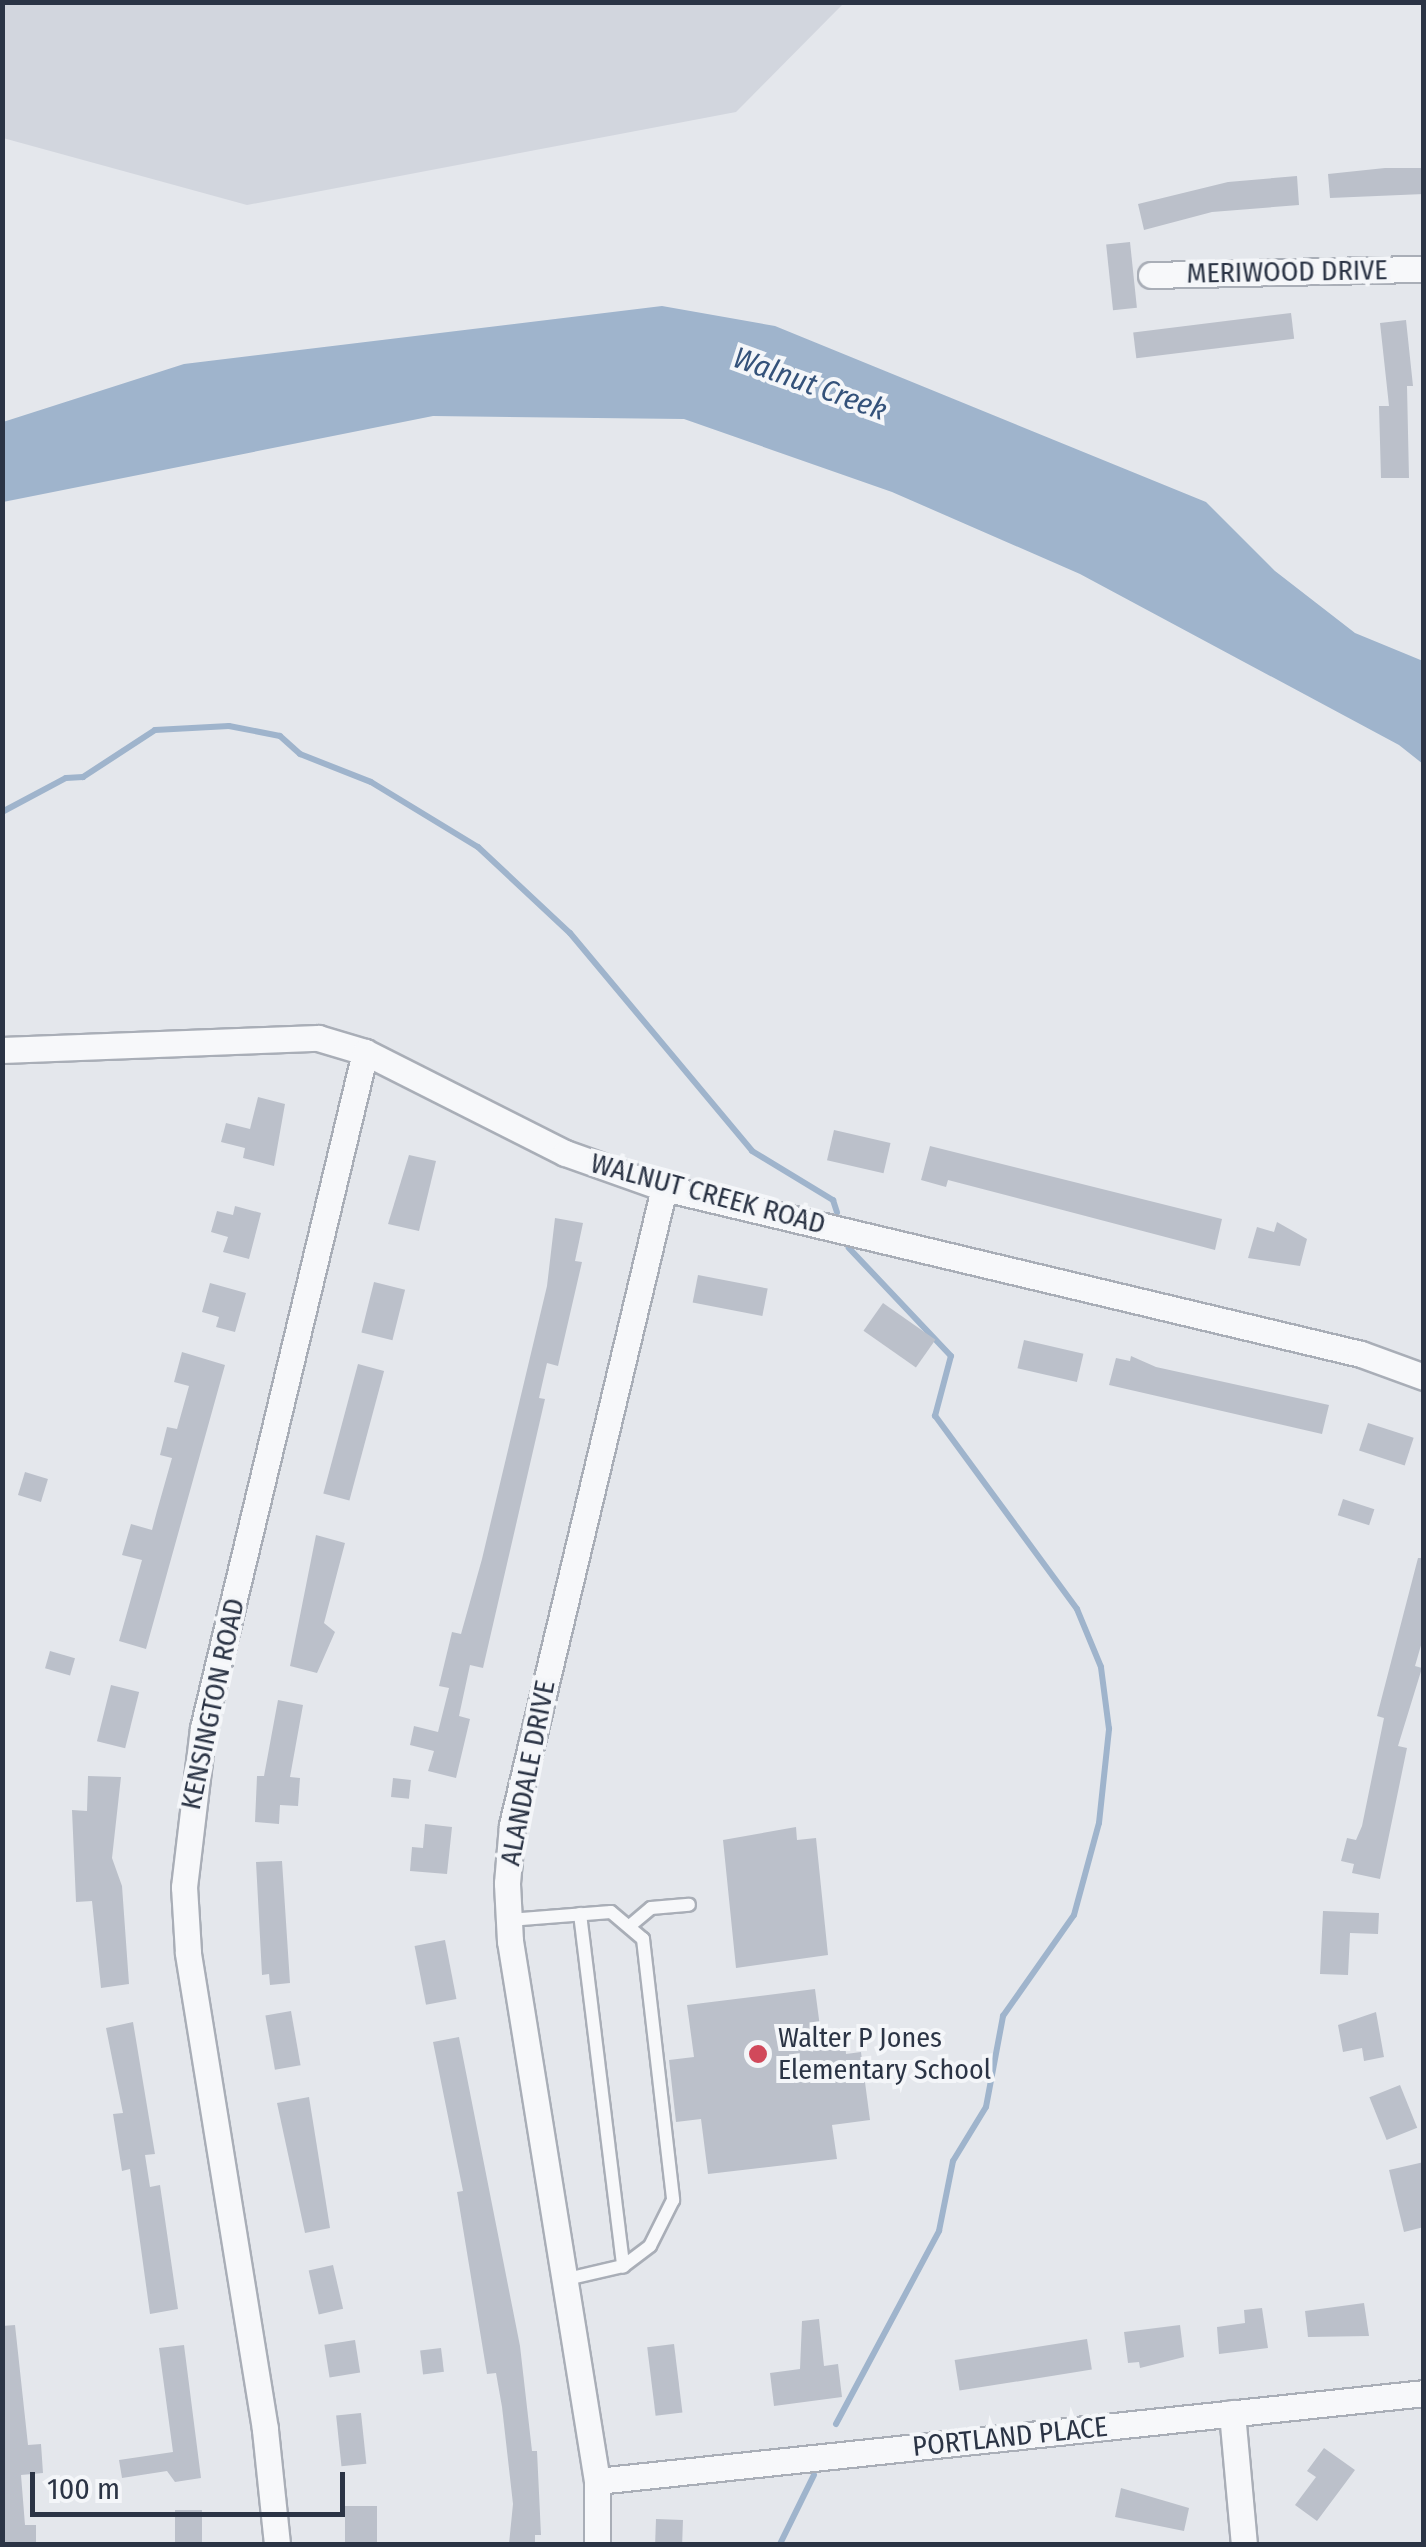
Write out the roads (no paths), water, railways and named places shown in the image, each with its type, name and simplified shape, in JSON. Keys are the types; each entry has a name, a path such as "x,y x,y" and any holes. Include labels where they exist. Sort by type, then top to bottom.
{"street":[{"name":"MERIWOOD DRIVE","path":"1152,275 1424,269"},
{"name":"WALNUT CREEK ROAD","path":"2,1050 318,1038 365,1052 512,1130 664,1188 1361,1354 1424,1376"},
{"name":"KENSINGTON ROAD","path":"277,2544 265,2429 193,1986 184,1887 203,1728 365,1052"},
{"name":"ALANDALE DRIVE","path":"598,2544 597,2481 509,1920 512,1825 664,1188"},
{"name":"PORTLAND PLACE","path":"597,2481 1424,2393"},
{"path":"1232,2413 1244,2544"}],"lane":[{"path":"632,1924 651,1908 690,1905"},
{"path":"509,1920 611,1912 632,1924 644,1939 673,2200 650,2246 623,2266 567,2279"},
{"path":"580,1914 623,2266"}],"water":[{"name":"Walnut Creek","path":"662,306 775,326 1206,502 1275,571 1355,633 1423,661 1423,764 1399,745 1080,574 892,492 684,419 433,416 3,502 3,422 184,364"}],"waterway":[{"path":"2,812 66,778 83,777 155,730 229,726 280,736 300,754 371,782 478,847 570,933 752,1151 833,1200 837,1212"},
{"path":"836,2424 939,2231 953,2161 986,2107 1003,2016 1074,1915 1099,1823 1109,1729 1101,1667 1077,1609 935,1416 951,1356 849,1248"},
{"path":"780,2544 814,2475"}],"place":[{"name":"Walter P Jones Elementary School","path":"758,2054"}]}
